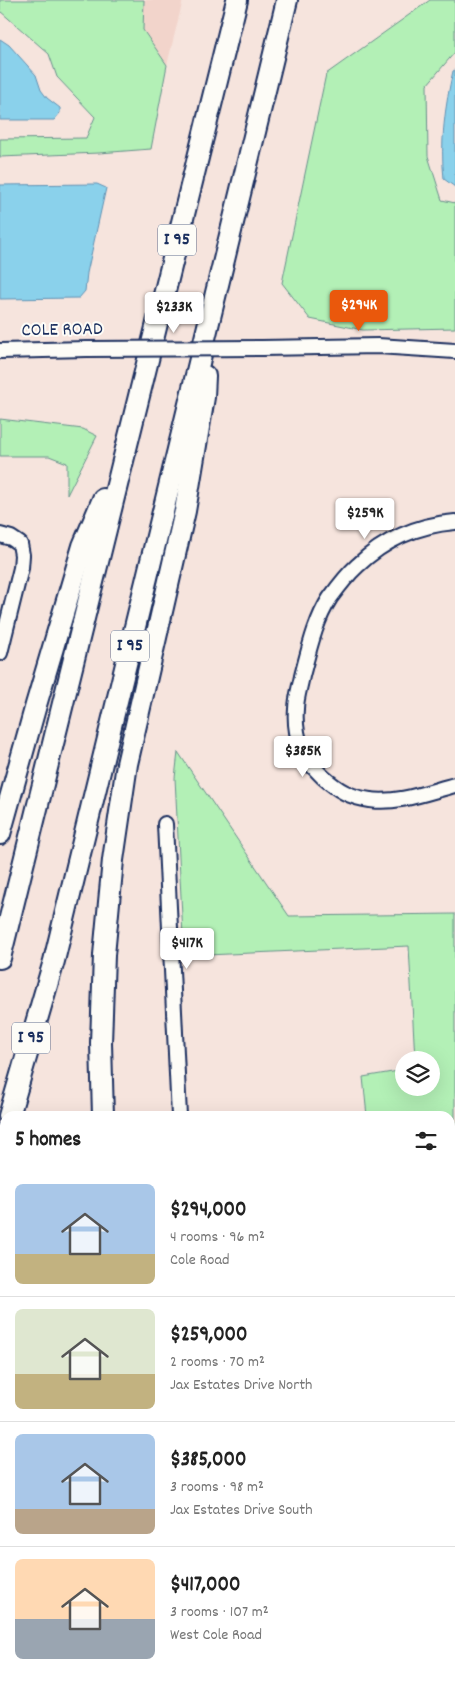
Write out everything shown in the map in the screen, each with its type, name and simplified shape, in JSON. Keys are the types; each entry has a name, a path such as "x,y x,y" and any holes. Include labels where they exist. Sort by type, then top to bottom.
{"highway":[{"name":"I 95","path":"0,958 237,0"},
{"name":"I 95","path":"10,1111 54,960 287,0"},
{"path":"103,1111 101,1043 104,955 113,860 127,764 185,511 204,397 206,332"},
{"path":"0,834 83,546 129,434"}],"street":[{"name":"COLE ROAD","path":"0,351 378,346 455,351"},
{"path":"455,522 424,527 387,543 356,566 343,581 318,621 309,648 296,710 297,732 301,747 311,765 342,792 369,800 392,800 455,785"},
{"path":"0,535 11,538 20,544 22,555 21,568 0,653"},
{"path":"165,824 179,1111"}],"shaded area":[{"path":"144,0 183,0 167,65 143,30"}],"green space":[{"path":"0,0 144,0 143,30 167,65 151,149 0,157 0,139 86,138 95,117 57,77 49,54 0,11"},
{"path":"430,0 455,0 455,52 427,85 428,156 442,200 455,203 455,328 363,330 310,319 282,283 326,74"},
{"path":"0,419 83,429 97,436 67,495 67,463 49,456 0,456"},
{"path":"178,752 289,916 455,914 455,1111 366,1111 363,1077 395,1072 395,1096 440,1096 440,1051 415,1051 409,946 184,956 175,778"}],"water":[{"path":"0,39 9,45 36,75 41,90 47,98 60,108 60,113 54,120 0,120"},
{"path":"455,70 455,187 444,179 443,138 448,98 453,71"},
{"path":"97,184 106,188 87,273 85,291 79,298 0,299 0,185"}]}
